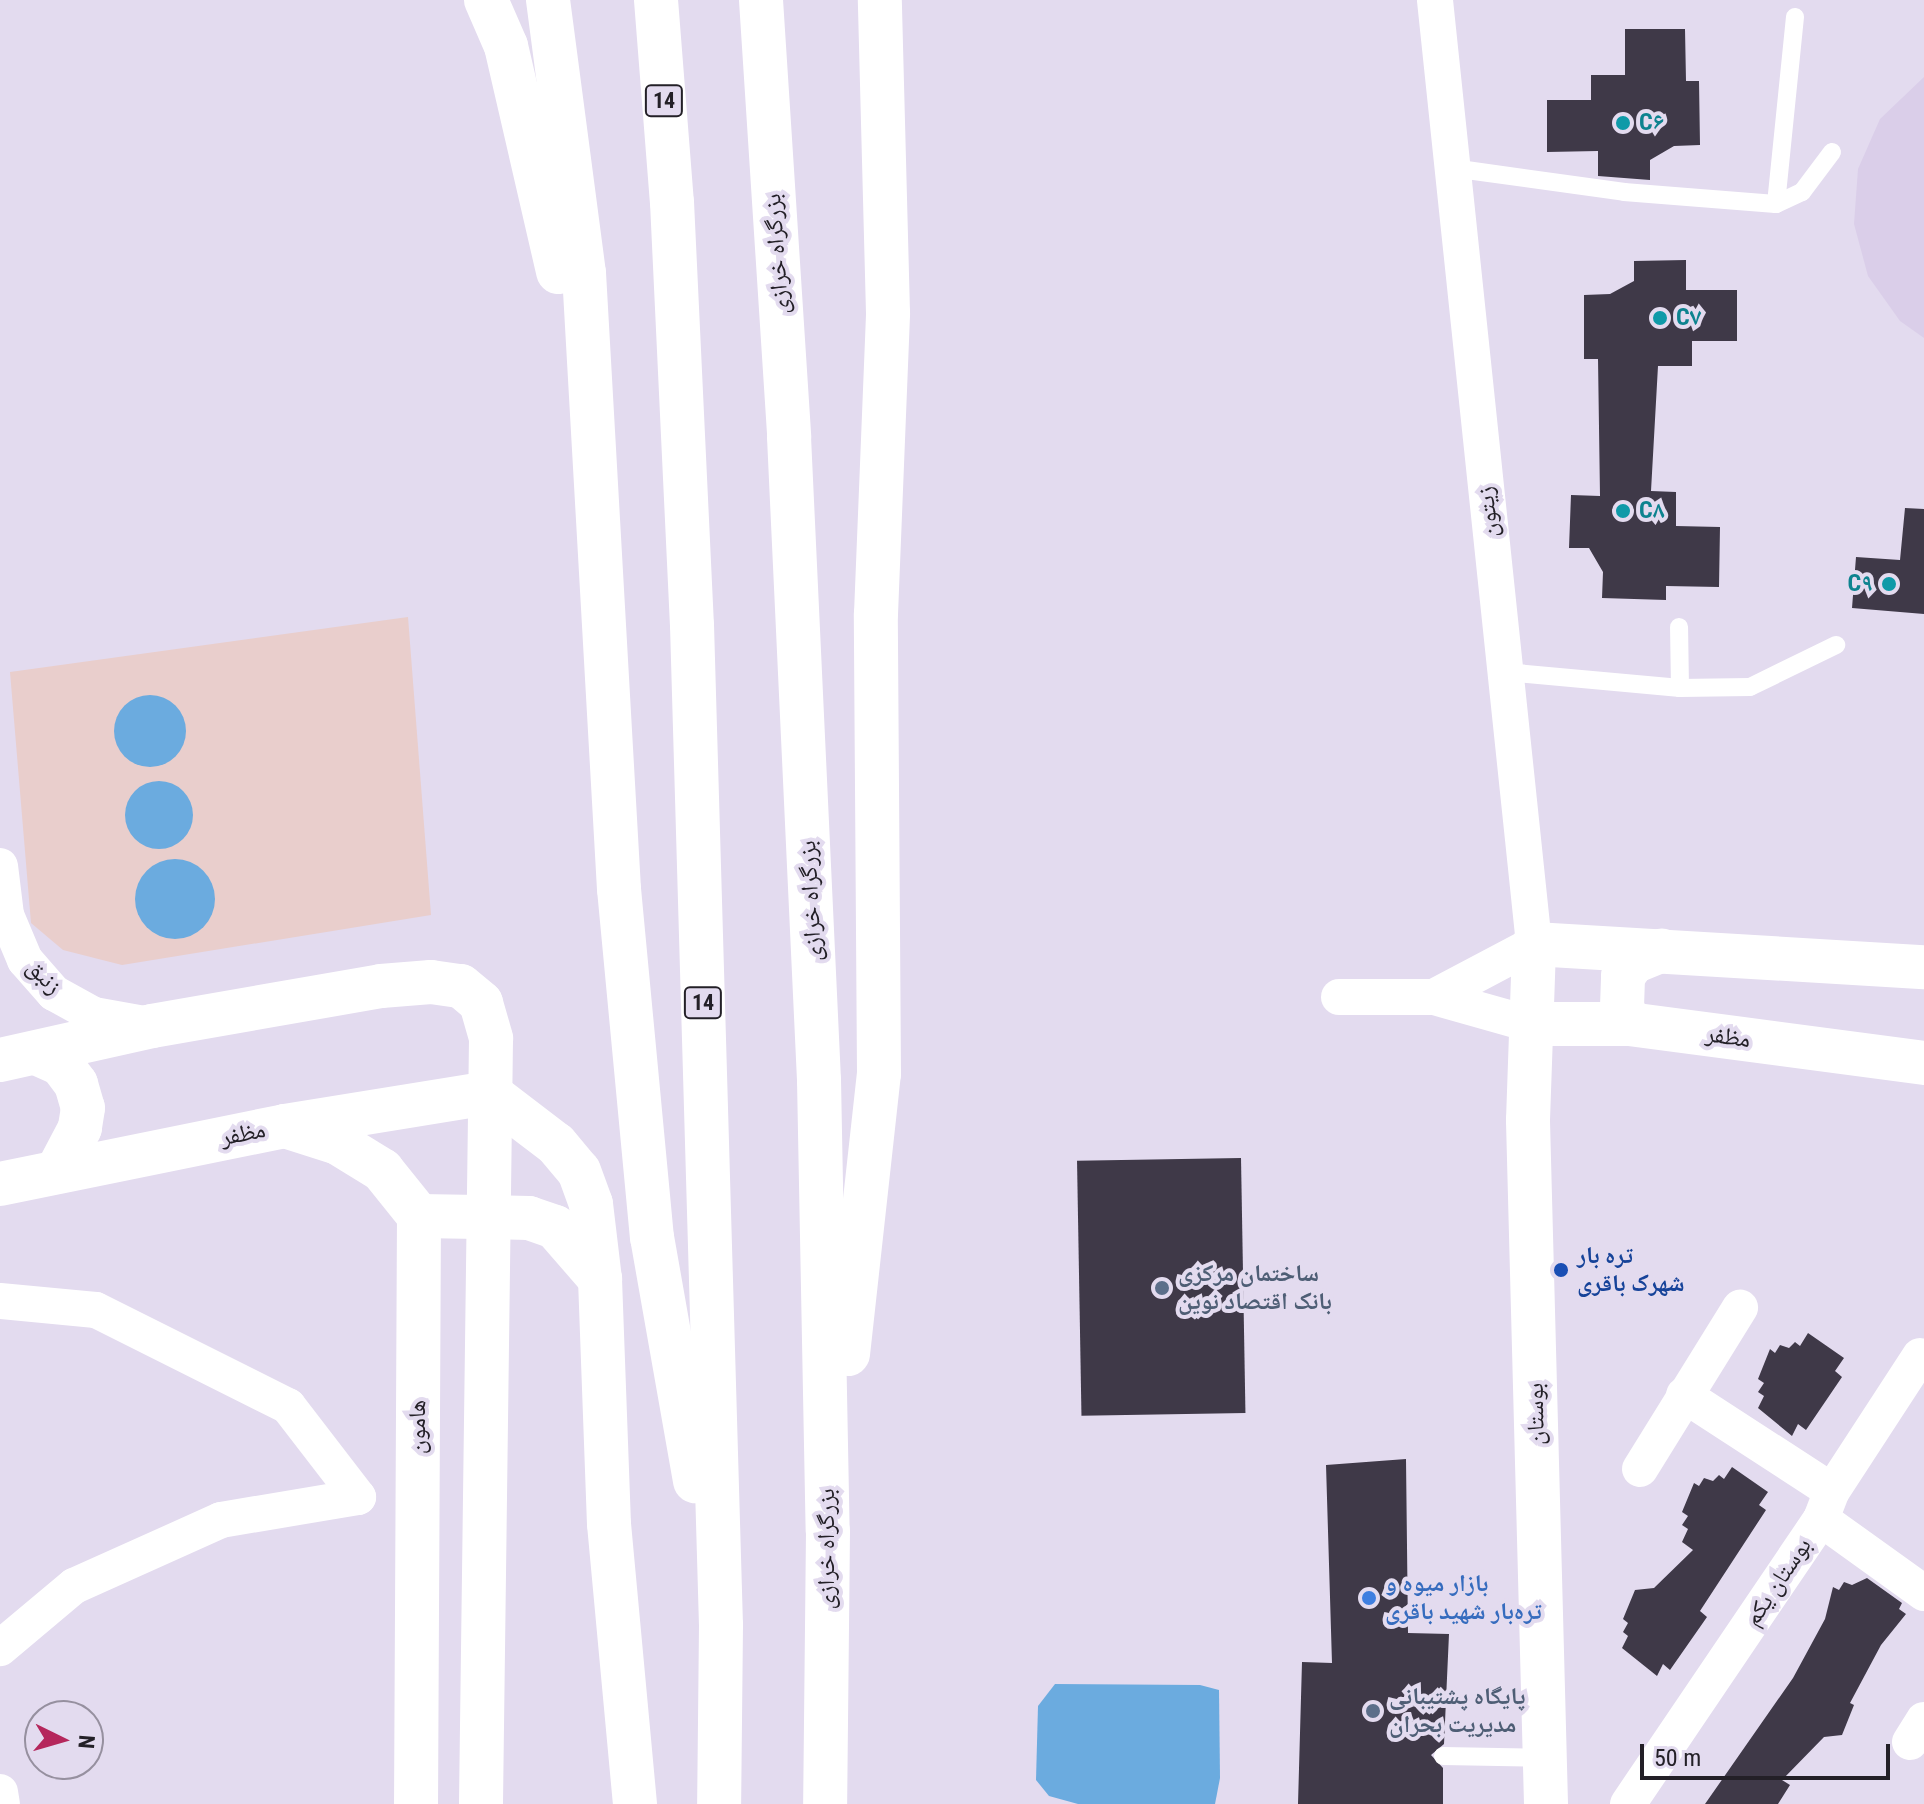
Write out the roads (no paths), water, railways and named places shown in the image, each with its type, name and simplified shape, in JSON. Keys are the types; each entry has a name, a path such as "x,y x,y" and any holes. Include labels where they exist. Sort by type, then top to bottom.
{"main road":[{"path":"486,0 506,46 539,173 603,557"},
{"path":"548,0 582,259 603,557 619,889 652,1237 721,1625"},
{"path":"627,0 672,202"},
{"name":"14","path":"656,0 672,202 692,625 721,1625 719,1804"},
{"name":"بزرگراه خرازی","path":"761,0 789,437 819,1065 828,1531 825,1804"},
{"path":"828,1531 879,1074 876,614 888,313 880,0"},
{"path":"1534,944 1924,967"},
{"name":"زیتون","path":"1530,1024 1534,944"},
{"path":"1629,1024 1622,1007 1623,976 1633,962 1662,950"},
{"path":"18,1057 152,1026 381,986 431,982 461,986 481,1003 491,1039 481,1804"},
{"name":"مظفر","path":"1530,1024 1629,1024 1924,1063"},
{"name":"بوستان","path":"1530,1024 1528,1120 1546,1804"},
{"path":"18,1057 61,1064 76,1084 83,1108 80,1128 59,1168"},
{"path":"489,1093 556,1144 579,1171 591,1204 600,1279 609,1524 635,1804"},
{"name":"مظفر","path":"0,1184 59,1168 285,1126 489,1093"},
{"path":"285,1126 338,1143 382,1170 419,1216 529,1218 555,1227 600,1279"},
{"name":"هامون","path":"416,1804 419,1216"}],"street":[{"name":"زیتون","path":"1435,0 1534,944"},
{"name":"زنبق","path":"0,866 3,927 25,960 54,993 94,1015 152,1026"},
{"path":"1434,997 1534,944"},
{"path":"1339,997 1434,997 1530,1024"},
{"path":"0,1301 96,1310 288,1406 358,1497 221,1520 74,1586 0,1648"},
{"path":"1640,1469 1740,1308"},
{"name":"بوستان یکم","path":"1628,1804 1826,1505 1920,1356"},
{"path":"1684,1395 1826,1505 1924,1593"},
{"path":"0,1792 2,1804"}],"lane":[{"path":"1776,204 1795,17"},
{"path":"1452,168 1624,192 1776,204 1802,192 1832,152"},
{"path":"1679,627 1680,688"},
{"path":"1505,672 1680,688 1750,687 1836,645"},
{"path":"1443,1756 1545,1758"}],"water":[{"path":"143,695 157,695 176,705 186,724 186,738 176,757 157,767 143,767 124,757 114,738 114,724 124,705"},
{"path":"159,781 183,791 193,815 183,839 159,849 135,839 125,815 135,791"},
{"path":"175,859 190,862 203,871 212,884 215,899 212,914 203,927 190,936 175,939 160,936 147,927 138,914 135,899 138,884 147,871 160,862"},
{"path":"1055,1684 1200,1685 1219,1690 1220,1778 1215,1804 1078,1804 1049,1796 1036,1780 1038,1706"}],"place":[{"name":"C۶","path":"1623,123"},
{"name":"C۷","path":"1660,318"},
{"name":"C۸","path":"1623,511"},
{"name":"C۹","path":"1889,584"},
{"name":"تره بار شهرک باقری","path":"1561,1270"},
{"name":"ساختمان مرکزی بانک اقتصاد نوین","path":"1162,1288"},
{"name":"بازار میوه و تره‌بار شهید باقری","path":"1369,1598"},
{"name":"پایگاه پشتیبانی مدیریت بحران","path":"1373,1711"}]}
